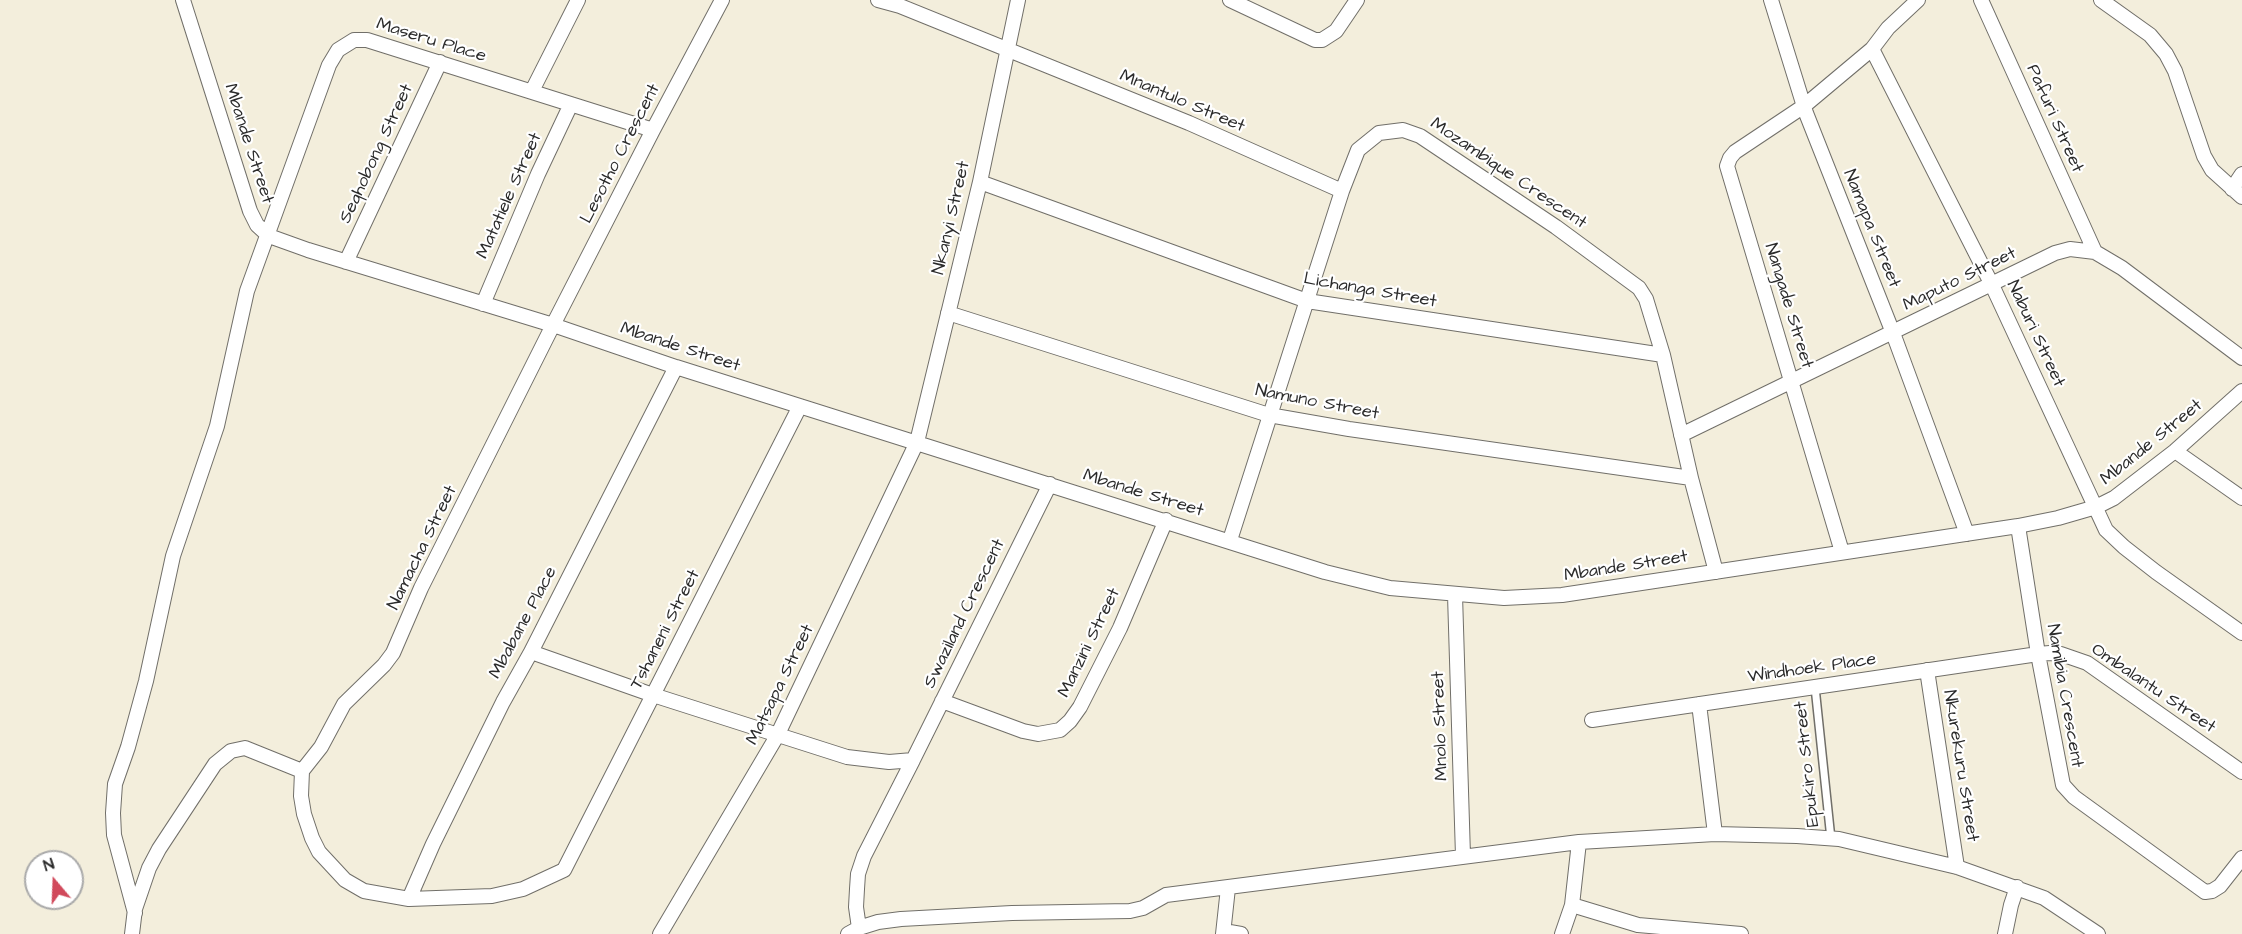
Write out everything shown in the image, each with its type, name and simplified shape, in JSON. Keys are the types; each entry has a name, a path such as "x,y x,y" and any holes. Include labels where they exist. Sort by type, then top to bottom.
{"street":[{"name":"Mbande Street","path":"183,0 250,211 256,225 266,234 281,241 676,367 1358,581 1390,588 1504,598 1562,595 1967,534 2058,518 2096,507 2129,487 2175,451 2242,391"},
{"path":"532,92 578,0"},
{"name":"Lesotho Crescent","path":"553,326 722,0"},
{"path":"878,0 900,6 1007,50"},
{"name":"Nkanyi Street","path":"917,442 980,182 1018,0"},
{"path":"1230,0 1307,38 1322,40 1336,31 1358,0"},
{"name":"Namapa Street","path":"1771,0 1804,106 1893,333 1967,534"},
{"name":"Nangade Street","path":"1842,552 1727,166 1735,152 1804,106 1872,49 1888,28 1918,0"},
{"name":"Pafuri Street","path":"1981,0 2095,252"},
{"path":"2101,0 2150,34 2166,54 2175,71 2204,156 2212,170 2237,193 2242,174"},
{"name":"Maseru Place","path":"135,912 114,836 115,784 146,681 173,556 217,426 241,314 266,234 329,64 338,50 354,40 367,40 653,130"},
{"name":"Naburi Street","path":"1872,49 1992,285 2106,530 2124,547 2242,633"},
{"name":"Mnantulo Street","path":"1007,50 1189,123 1342,191"},
{"name":"Seqhobong Street","path":"346,262 440,62"},
{"name":"Matatiele Street","path":"483,304 538,174 571,104"},
{"name":"Mozambique Crescent","path":"1230,540 1342,191 1358,150 1379,133 1387,130 1408,131 1420,136 1556,227 1634,283 1646,299 1663,355 1691,478 1716,572"},
{"name":"Lichanga Street","path":"980,182 1307,301 1663,355"},
{"name":"Maputo Street","path":"1681,435 2063,250 2081,249 2095,252 2122,268 2242,358"},
{"name":"Namuno Street","path":"948,313 1269,415 1350,429 1691,478"},
{"name":"Namacha Street","path":"302,771 321,747 344,704 384,665 393,653 421,588 553,326"},
{"name":"Mbabane Place","path":"409,899 477,753 676,367"},
{"name":"Tshaneni Street","path":"409,899 492,896 523,889 564,870 800,406"},
{"name":"Matsapa Street","path":"660,934 777,736 917,442"},
{"path":"2175,451 2242,498"},
{"name":"Swaziland Crescent","path":"854,931 858,874 864,856 1050,484"},
{"name":"Manzini Street","path":"942,701 1023,731 1038,734 1060,730 1080,707 1120,628 1166,520"},
{"name":"Namibia Crescent","path":"2018,526 2061,779 2067,791 2205,892 2220,886 2242,858"},
{"name":"Mnolo Street","path":"1455,595 1463,856"},
{"path":"531,652 652,695 847,758 890,762 913,760"},
{"name":"Windhoek Place","path":"1592,720 2038,654"},
{"name":"Ombalantu Street","path":"2038,654 2061,654 2087,663 2242,772"},
{"name":"Nkurekuru Street","path":"1927,670 1957,867"},
{"path":"1699,704 1715,834"},
{"path":"132,934 135,912 149,867 159,849 215,764 237,749 245,748 302,771 301,796 312,838 329,865 345,880 364,891 409,899"},
{"path":"854,931 878,922 901,919 1012,913 1130,911 1143,908 1166,895 1579,842 1715,834 1831,839 1957,867 2044,898 2098,934"},
{"path":"1562,934 1572,905 1579,842"},
{"path":"2005,934 2017,887"},
{"path":"1228,888 1223,932 1241,934"},
{"path":"1572,905 1638,925 1741,934"}],"lane":[{"name":"Epukiro Street","path":"1815,687 1831,839"}]}
